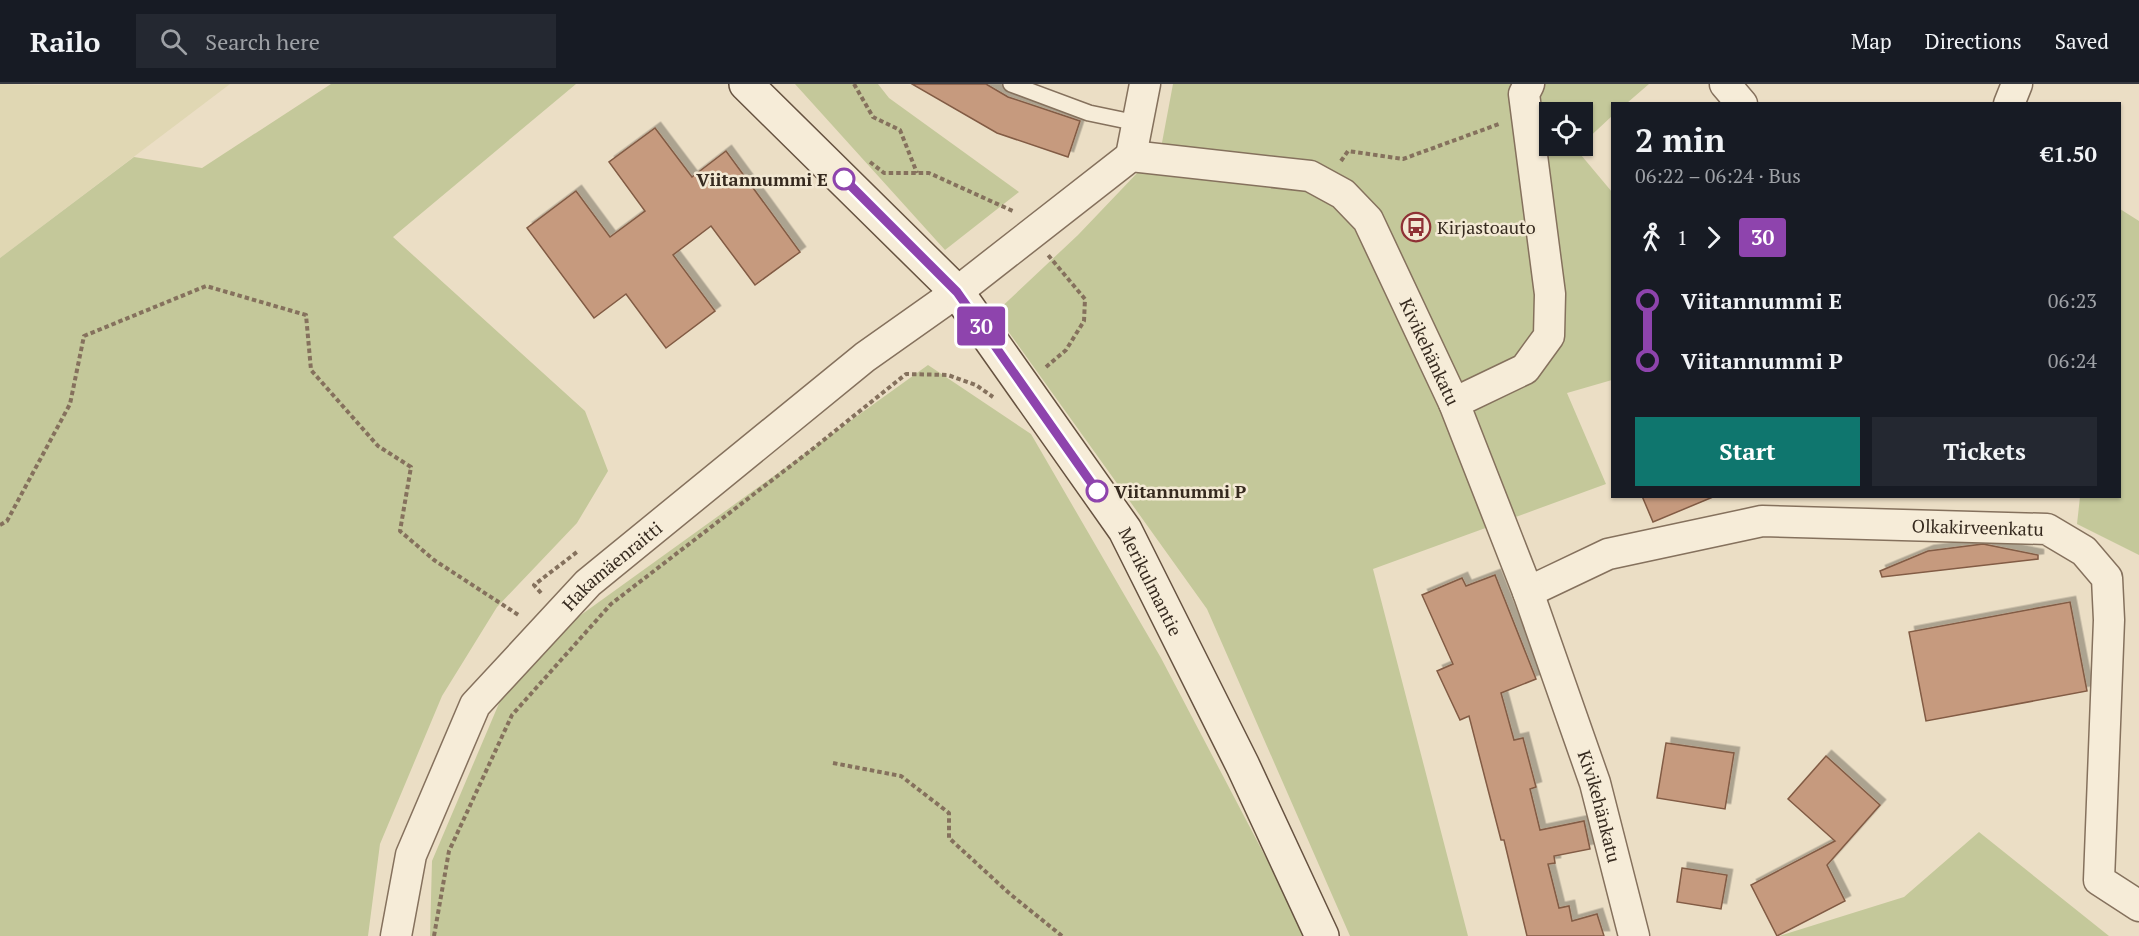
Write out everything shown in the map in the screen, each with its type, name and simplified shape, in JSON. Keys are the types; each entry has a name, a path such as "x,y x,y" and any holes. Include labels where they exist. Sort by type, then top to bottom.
{"street":[{"name":"Merikulmantie","path":"746,84 957,292 1125,530 1243,766 1322,936"},
{"path":"957,292 1131,156 1144,84"},
{"path":"1455,403 1525,369 1549,336 1550,294 1524,94 1529,84"},
{"path":"1725,84 1740,102"},
{"path":"2010,102 2018,84"},
{"name":"Kivikehänkatu","path":"1131,156 1310,176 1343,195 1368,220 1455,403 1528,592 1595,783 1634,936"},
{"name":"Hakamäenraitti","path":"396,936 411,855 475,705 588,583 865,357 957,292"},
{"name":"Olkakirveenkatu","path":"1528,592 1608,554 1762,522 2047,529 2085,551 2107,578 2109,620 2099,880 2139,906"}],"lane":[{"path":"1011,84 1089,113 1137,123"}],"path":[{"path":"854,84 873,117 900,130 917,173"},
{"path":"1338,164 1348,151 1403,159 1526,115"},
{"path":"864,157 884,173 929,173 1019,214"},
{"path":"434,936 449,851 513,715 611,604 906,374 948,375 976,385 1001,403 1024,386 1066,350 1084,321 1084,299 1042,248"},
{"path":"0,525 7,521 70,404 84,336 206,286 306,315 311,370 378,446 411,468 400,531 434,560 543,632"},
{"path":"833,763 901,776 949,813 949,838 1010,894 1062,936"}],"shaded area":[{"path":"0,84 38,85 230,84 0,258"}],"green space":[{"path":"331,84 576,84 393,237 585,411 608,471 577,523 497,607 442,696 380,844 368,936 0,936 0,258 134,157 202,168"},
{"path":"795,84 878,84 889,98 1019,192 945,250"},
{"path":"1173,84 1649,84 1628,102 1611,102 1611,117 1593,134 1593,102 1539,102 1539,156 1582,156 1611,191 1611,380 1567,393 1606,484 1373,569 1468,936 1350,936 1207,609 995,313 1078,235 1161,148"},
{"path":"2121,210 2139,221 2139,555 2077,524 2080,498 2121,498"},
{"path":"928,365 1031,434 1161,658 1307,936 430,936 432,861 517,661"},
{"path":"1979,832 2109,936 1779,936 1904,897"}],"building":[{"path":"912,84 986,84 1008,97 1080,121 1068,157 997,133"},
{"path":"655,128 692,177 726,151 800,252 755,285 711,226 673,255 715,311 666,348 626,294 594,318 527,228 576,191 610,237 645,211 609,162"},
{"path":"1643,498 1711,498 1653,522"},
{"path":"1983,544 2038,555 2038,559 1882,577 1880,571 1928,551"},
{"path":"1495,575 1536,679 1501,693 1514,740 1523,738 1536,787 1530,789 1540,830 1584,821 1590,849 1554,856 1555,863 1548,864 1559,908 1569,906 1572,921 1597,914 1604,936 1527,936 1504,840 1501,840 1469,716 1460,720 1437,671 1453,664 1422,595 1462,578 1466,586"},
{"path":"2070,602 2087,691 1926,721 1909,632"},
{"path":"1666,743 1734,753 1725,809 1657,798"},
{"path":"1826,756 1880,805 1827,865 1845,901 1777,936 1751,885 1835,841 1788,799"},
{"path":"1682,868 1727,875 1721,909 1677,902"}],"bus line":[{"name":"30","path":"844,179 957,292 1097,491"}],"place":[{"name":"Viitannummi E","path":"844,179"},
{"name":"Kirjastoauto","path":"1416,227"},
{"name":"Viitannummi P","path":"1097,491"}]}
